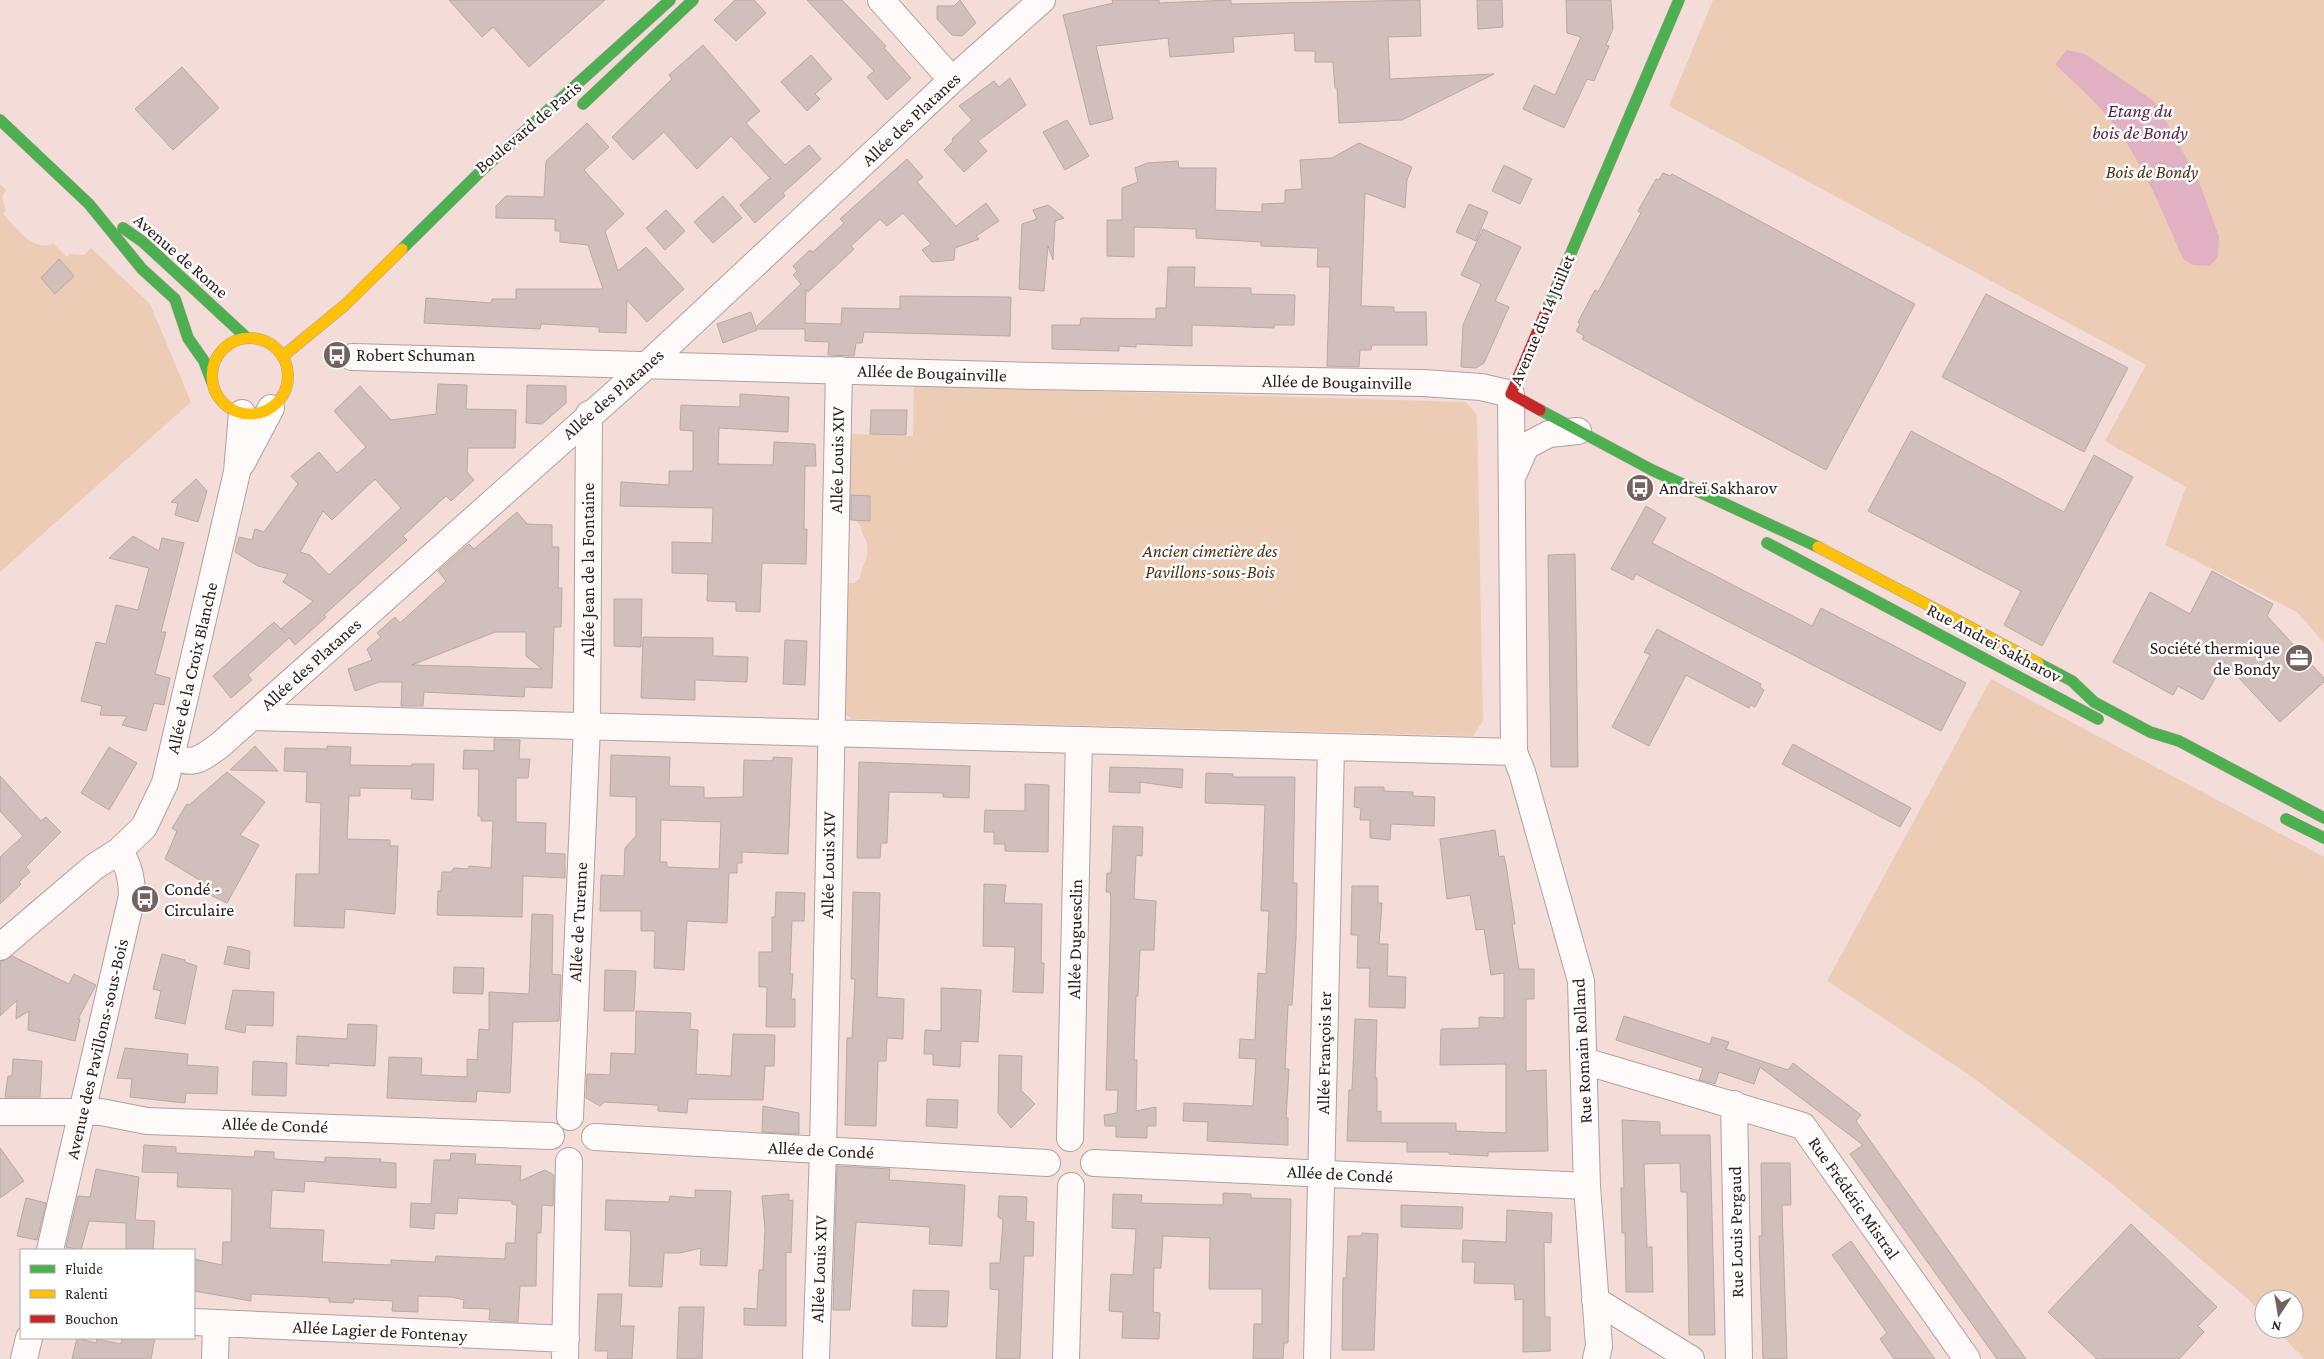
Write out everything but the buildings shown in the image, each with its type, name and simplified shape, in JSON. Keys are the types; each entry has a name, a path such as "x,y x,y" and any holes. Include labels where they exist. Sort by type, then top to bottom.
{"street":[{"name":"Boulevard de Paris","path":"283,356 316,331 379,272 483,169 670,0"},
{"name":"Boulevard de Paris","path":"576,110 613,78 693,0"},
{"path":"881,0 952,80"},
{"name":"Allée des Platanes","path":"171,757 186,762 196,762 219,746 590,414 648,365 952,80 1042,0"},
{"name":"Avenue du 14 Juillet","path":"1514,752 1510,394 1630,121 1679,0"},
{"name":"Avenue de Rome","path":"0,120 89,204 142,268 175,299 188,338 204,361 212,382"},
{"path":"448,214 487,177 483,169"},
{"name":"Boulevard de Paris","path":"379,272 471,197"},
{"name":"Avenue de Rome","path":"89,204 143,242 247,338"},
{"path":"247,338 268,342 283,356 288,367 287,385 280,400 271,408 252,414 242,413 231,409 222,401 212,382 212,369 217,357 230,344 247,338"},
{"name":"Allée de Bougainville","path":"352,357 1045,376 1423,383 1481,387 1510,394"},
{"name":"Allée Louis XIV","path":"816,1359 823,1150 830,733 839,370"},
{"name":"Rue Andreï Sakharov","path":"1510,394 1652,470 1800,538 2072,681 2094,702 2150,732 2180,741 2324,818"},
{"name":"Allée de la Croix Blanche","path":"237,472 271,408"},
{"name":"Allée de la Croix Blanche","path":"0,947 94,867 118,851 144,826 165,783 237,472 242,413"},
{"name":"Allée Jean de la Fontaine","path":"587,727 590,414"},
{"path":"1512,476 1526,446 1549,434 1578,431"},
{"name":"Rue Andreï Sakharov","path":"1652,470 1717,513"},
{"name":"Rue Andreï Sakharov","path":"1757,538 2112,726"},
{"path":"252,717 1514,752"},
{"name":"Allée de Turenne","path":"570,1117 587,727"},
{"name":"Allée Duguesclin","path":"1070,1138 1079,740"},
{"name":"Allée François 1er","path":"1316,1359 1331,747"},
{"name":"Rue Romain Rolland","path":"1514,752 1522,772 1581,981 1587,1186 1599,1346 1596,1359"},
{"path":"2278,814 2324,838"},
{"name":"Avenue des Pavillons-sous-Bois","path":"50,1249 132,896 132,879 124,857 118,851"},
{"name":"Rue Frédéric Mistral","path":"1584,1061 1803,1126 1967,1359"},
{"name":"Rue Louis Pergaud","path":"1734,1104 1739,1359"},
{"name":"Allée de Condé","path":"0,1112 101,1112 147,1121 551,1136"},
{"path":"570,1117 577,1117 590,1124 595,1137 595,1144 588,1156 569,1161 557,1154 551,1142 551,1136 558,1123 570,1117"},
{"name":"Allée de Condé","path":"595,1137 1047,1163"},
{"path":"1070,1138 1084,1143 1090,1149 1094,1163 1093,1170 1084,1181 1071,1186 1064,1185 1052,1177 1047,1163 1051,1148 1056,1143 1070,1138"},
{"path":"566,1349 569,1161"},
{"name":"Allée de Condé","path":"1094,1163 1587,1186"},
{"path":"1066,1359 1071,1186"},
{"path":"1595,1300 1692,1359"},
{"path":"205,1322 215,1359"},
{"name":"Allée Lagier de Fontenay","path":"205,1322 566,1349"},
{"path":"24,1359 29,1339"}],"green space":[{"name":"Bois de Bondy","path":"1713,0 2324,0 2324,643 2297,612 2165,545 2186,487 2105,441 2146,365 1669,106"},
{"path":"0,184 6,190 2,198 6,211 3,214 25,237 39,245 53,243 67,257 70,254 84,255 91,248 150,304 191,402 0,572"},
{"name":"Ancien cimetière des Pavillons-sous-Bois","path":"914,386 1466,402 1477,415 1483,721 1473,736 851,719 844,712 848,583 854,583 860,578 868,549 861,526 855,520 848,520 852,434 913,436"},
{"path":"1991,679 2324,857 2324,1359 2304,1359 2285,1339 2304,1339 2304,1289 2254,1289 2254,1305 2108,1181 1971,1076 1827,981"}],"water":[{"name":"Etang du bois de Bondy","path":"2067,50 2085,54 2155,102 2198,179 2219,237 2218,257 2210,266 2193,265 2183,259 2154,193 2128,145 2104,112 2055,64"}],"traffic: fast":[{"path":"402,249 483,169 670,0"},
{"path":"583,104 693,0"},
{"path":"1545,314 1679,0"},
{"path":"0,120 89,204 142,269 175,299 188,338 204,361 212,382"},
{"path":"123,228 143,242 247,338"},
{"path":"1540,410 1652,470 1818,547"},
{"path":"1767,543 2098,719"},
{"path":"2038,663 2072,681 2094,702 2150,732 2179,741 2324,818"},
{"path":"2286,819 2324,838"}],"traffic: slow":[{"path":"283,356 345,305 402,249"},
{"path":"250,338 265,341 277,349 285,361 288,376 285,391 277,403 265,411 250,414 235,411 223,403 215,391 212,376 215,361 223,349 235,341 250,338"},
{"path":"1818,547 2038,663"}],"traffic: jam":[{"path":"1540,410 1511,394 1545,314"}],"place":[{"name":"Robert Schuman","path":"337,355"},
{"name":"Andreï Sakharov","path":"1640,488"},
{"name":"Société thermique de Bondy","path":"2299,658"},
{"name":"Condé - Circulaire","path":"145,899"}]}
